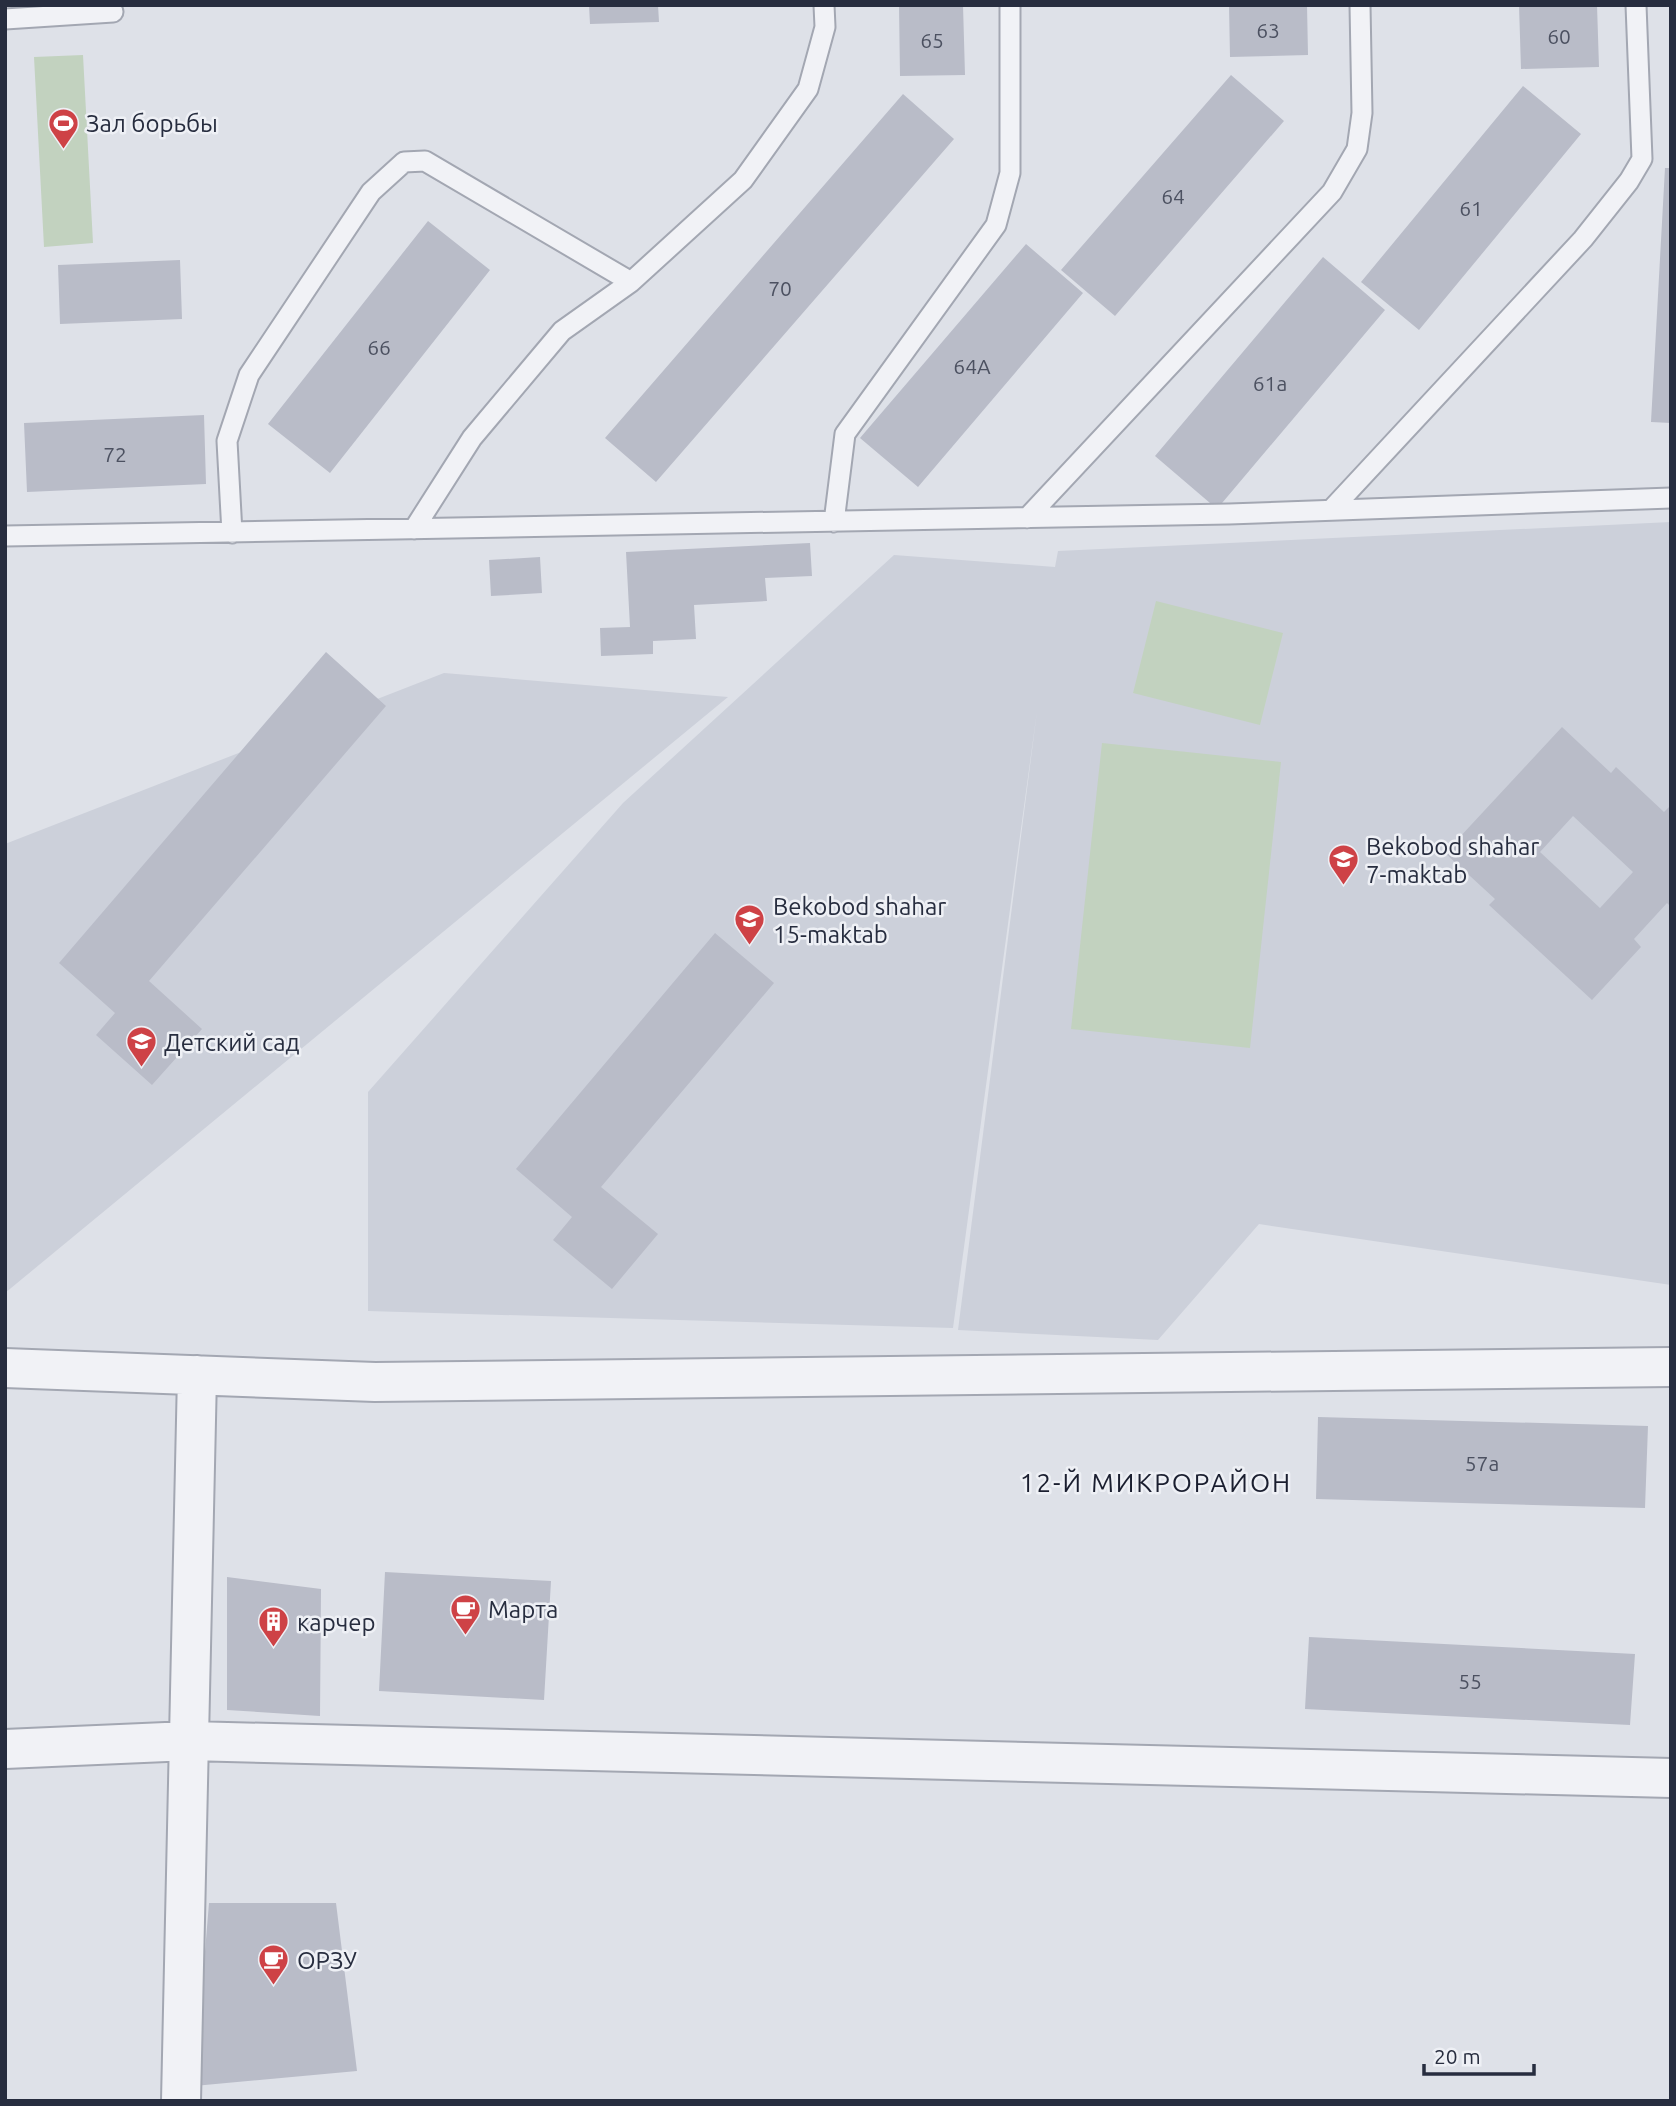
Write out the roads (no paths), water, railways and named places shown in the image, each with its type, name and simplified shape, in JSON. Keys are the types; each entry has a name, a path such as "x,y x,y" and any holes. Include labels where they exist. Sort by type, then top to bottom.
{"street":[{"path":"5,1368 375,1382 1671,1367"},
{"path":"181,2101 197,1375"},
{"path":"5,1749 189,1741 1671,1778"}],"lane":[{"path":"414,529 472,438 562,331 631,282 743,180 808,89 825,27 824,5"},
{"path":"834,522 845,433 996,225 1010,173 1010,5"},
{"path":"1027,518 1332,192 1357,149 1362,113 1360,5"},
{"path":"1331,510 1583,239 1629,181 1642,159 1636,5"},
{"path":"5,19 113,12"},
{"path":"232,533 226,441 249,375 371,192 404,162 425,161 631,282"},
{"path":"5,536 1027,518 1671,498"}],"place":[{"name":"Зал борьбы","path":"63,150"},
{"name":"Bekobod shahar 7-maktab","path":"1343,887"},
{"name":"Bekobod shahar 15-maktab","path":"750,947"},
{"name":"Детский сад","path":"141,1069"},
{"name":"Марта","path":"465,1636"},
{"name":"карчер","path":"274,1649"},
{"name":"ОРЗУ","path":"274,1987"}],"district":[{"name":"12-Й МИКРОРАЙОН","path":"1156,1482"}]}
